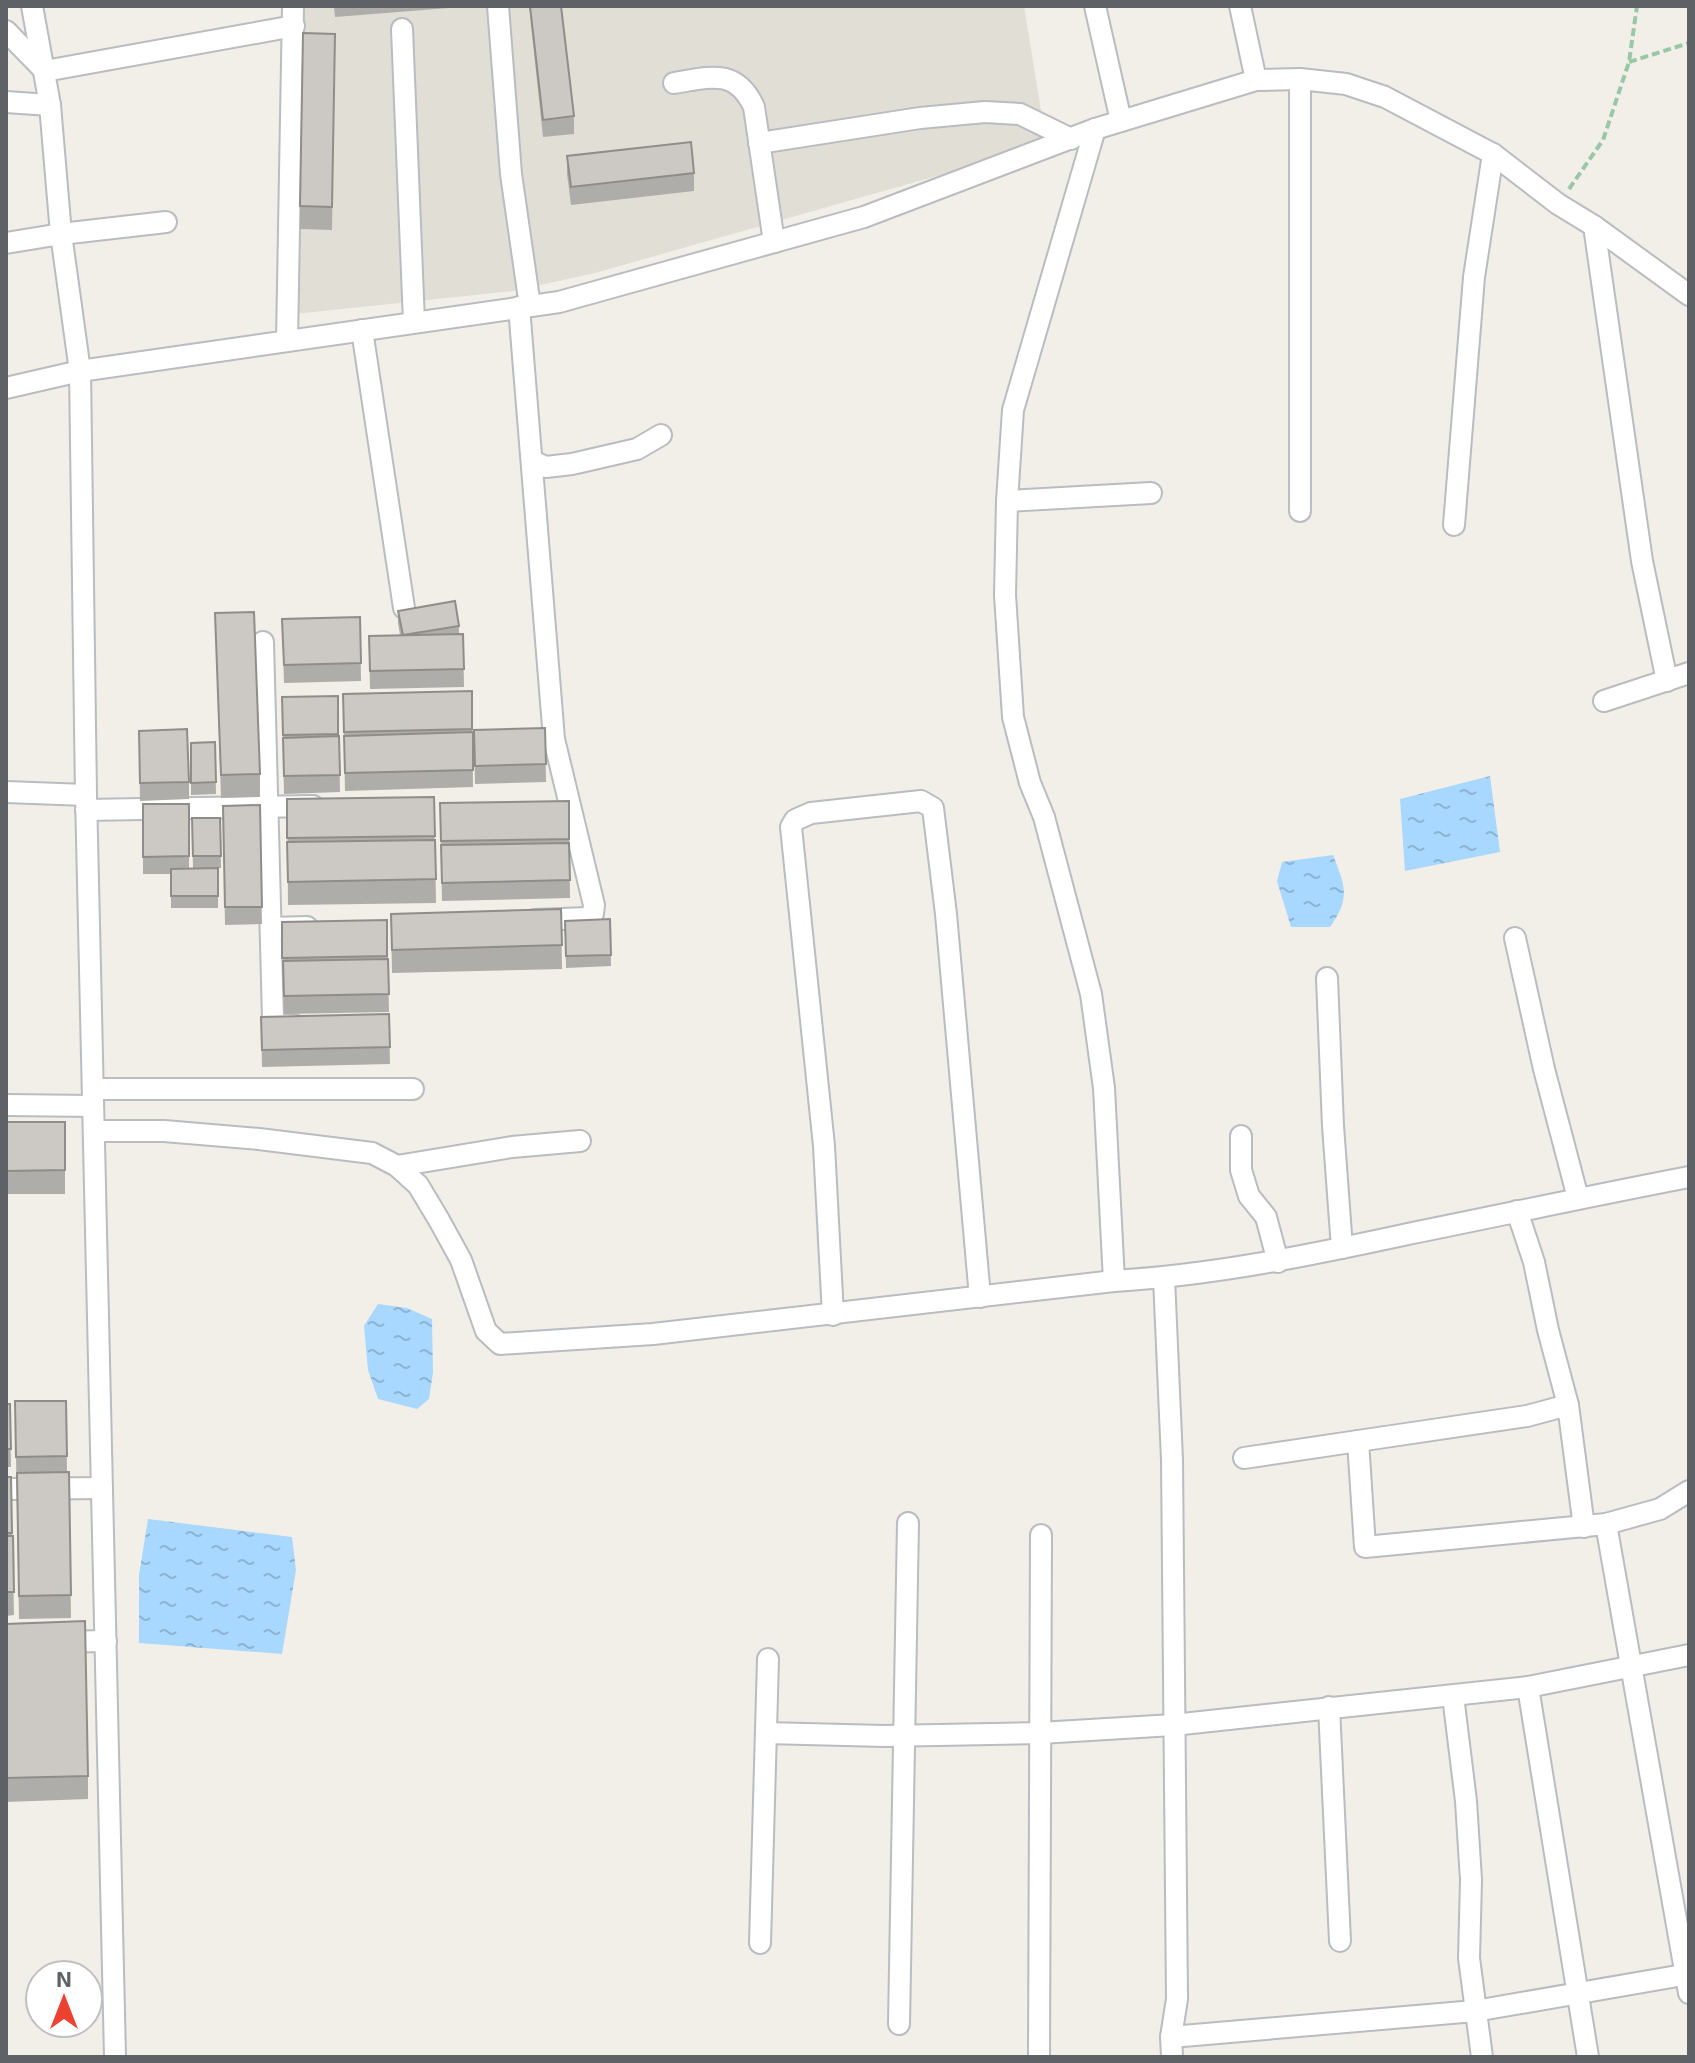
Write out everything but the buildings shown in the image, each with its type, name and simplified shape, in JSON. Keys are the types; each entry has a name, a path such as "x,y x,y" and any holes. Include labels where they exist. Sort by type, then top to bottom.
{"street":[{"path":"32,6 50,105 61,234 80,371 86,802 115,2057"},
{"path":"498,6 525,307 532,461 554,739 561,802 594,905 593,914 588,918 508,921"},
{"path":"1095,6 1121,121"},
{"path":"1240,6 1256,80"},
{"path":"45,71 294,16 287,341"},
{"path":"402,29 414,322"},
{"path":"6,31 45,71"},
{"path":"674,83 726,78 746,90 754,107 774,242"},
{"path":"1300,79 1300,511"},
{"path":"6,388 80,371 559,302 864,217 1095,129 1256,80 1300,79 1346,84 1385,97 1493,154 1558,204 1594,226 1689,295"},
{"path":"6,102 50,105"},
{"path":"759,143 920,118 985,112 1020,114 1071,139"},
{"path":"1095,129 1013,410 1005,595 1013,717 1030,783 1044,817 1091,994 1104,1088 1114,1281"},
{"path":"1454,525 1474,277 1493,154"},
{"path":"6,243 166,222"},
{"path":"1594,226 1642,561 1667,681"},
{"path":"362,330 404,608"},
{"path":"532,461 546,467 572,464 637,449 661,435"},
{"path":"1007,501 1151,493"},
{"path":"263,642 273,702 268,806 273,1019 280,1025 310,1024"},
{"path":"1604,701 1689,673"},
{"path":"6,792 86,802 331,805"},
{"path":"833,1315 824,1146 791,827 795,820 811,813 921,801 933,808 946,914 980,1297"},
{"path":"271,928 334,926"},
{"path":"1515,938 1544,1069 1578,1198"},
{"path":"1327,978 1342,1248"},
{"path":"6,1105 93,1098 413,1089"},
{"path":"94,1131 164,1131 259,1139 372,1153 397,1166 418,1185 439,1220 461,1260 486,1331 500,1344 653,1334 1114,1281 1164,1278 1278,1262 1689,1177"},
{"path":"1241,1136 1241,1170 1249,1196 1266,1217 1278,1262"},
{"path":"397,1166 512,1147 580,1141"},
{"path":"1517,1211 1534,1262 1568,1405 1584,1527"},
{"path":"1164,1278 1172,1460 1177,1999 1171,2047 1475,2011 1577,1994 1688,1981 1606,1524"},
{"path":"1244,1458 1527,1416 1568,1405"},
{"path":"1358,1441 1365,1547 1606,1524 1660,1509 1689,1491"},
{"path":"6,1489 102,1488"},
{"path":"899,2024 908,1523"},
{"path":"1039,2057 1041,1535"},
{"path":"6,1643 106,1641"},
{"path":"766,1733 1040,1733 1173,1725 1528,1687 1689,1655"},
{"path":"760,1943 768,1659"},
{"path":"1528,1687 1588,2057"},
{"path":"1453,1696 1466,1801 1471,1880 1469,1958 1482,2057"},
{"path":"1329,1707 1340,1941"}],"path":[{"path":"1558,204 1603,140 1629,62 1637,6"},
{"path":"1629,62 1689,43"}],"shaded area":[{"path":"302,6 1024,6 1045,135 986,162 595,273 513,291 295,314"}],"water":[{"path":"1490,776 1500,852 1405,871 1400,799"},
{"path":"1333,855 1344,892 1337,917 1330,927 1291,927 1277,881 1282,862"},
{"path":"378,1304 407,1308 432,1319 433,1372 429,1399 417,1409 378,1399 368,1370 364,1326"},
{"path":"148,1519 292,1537 296,1570 282,1654 139,1643 139,1575"}]}
